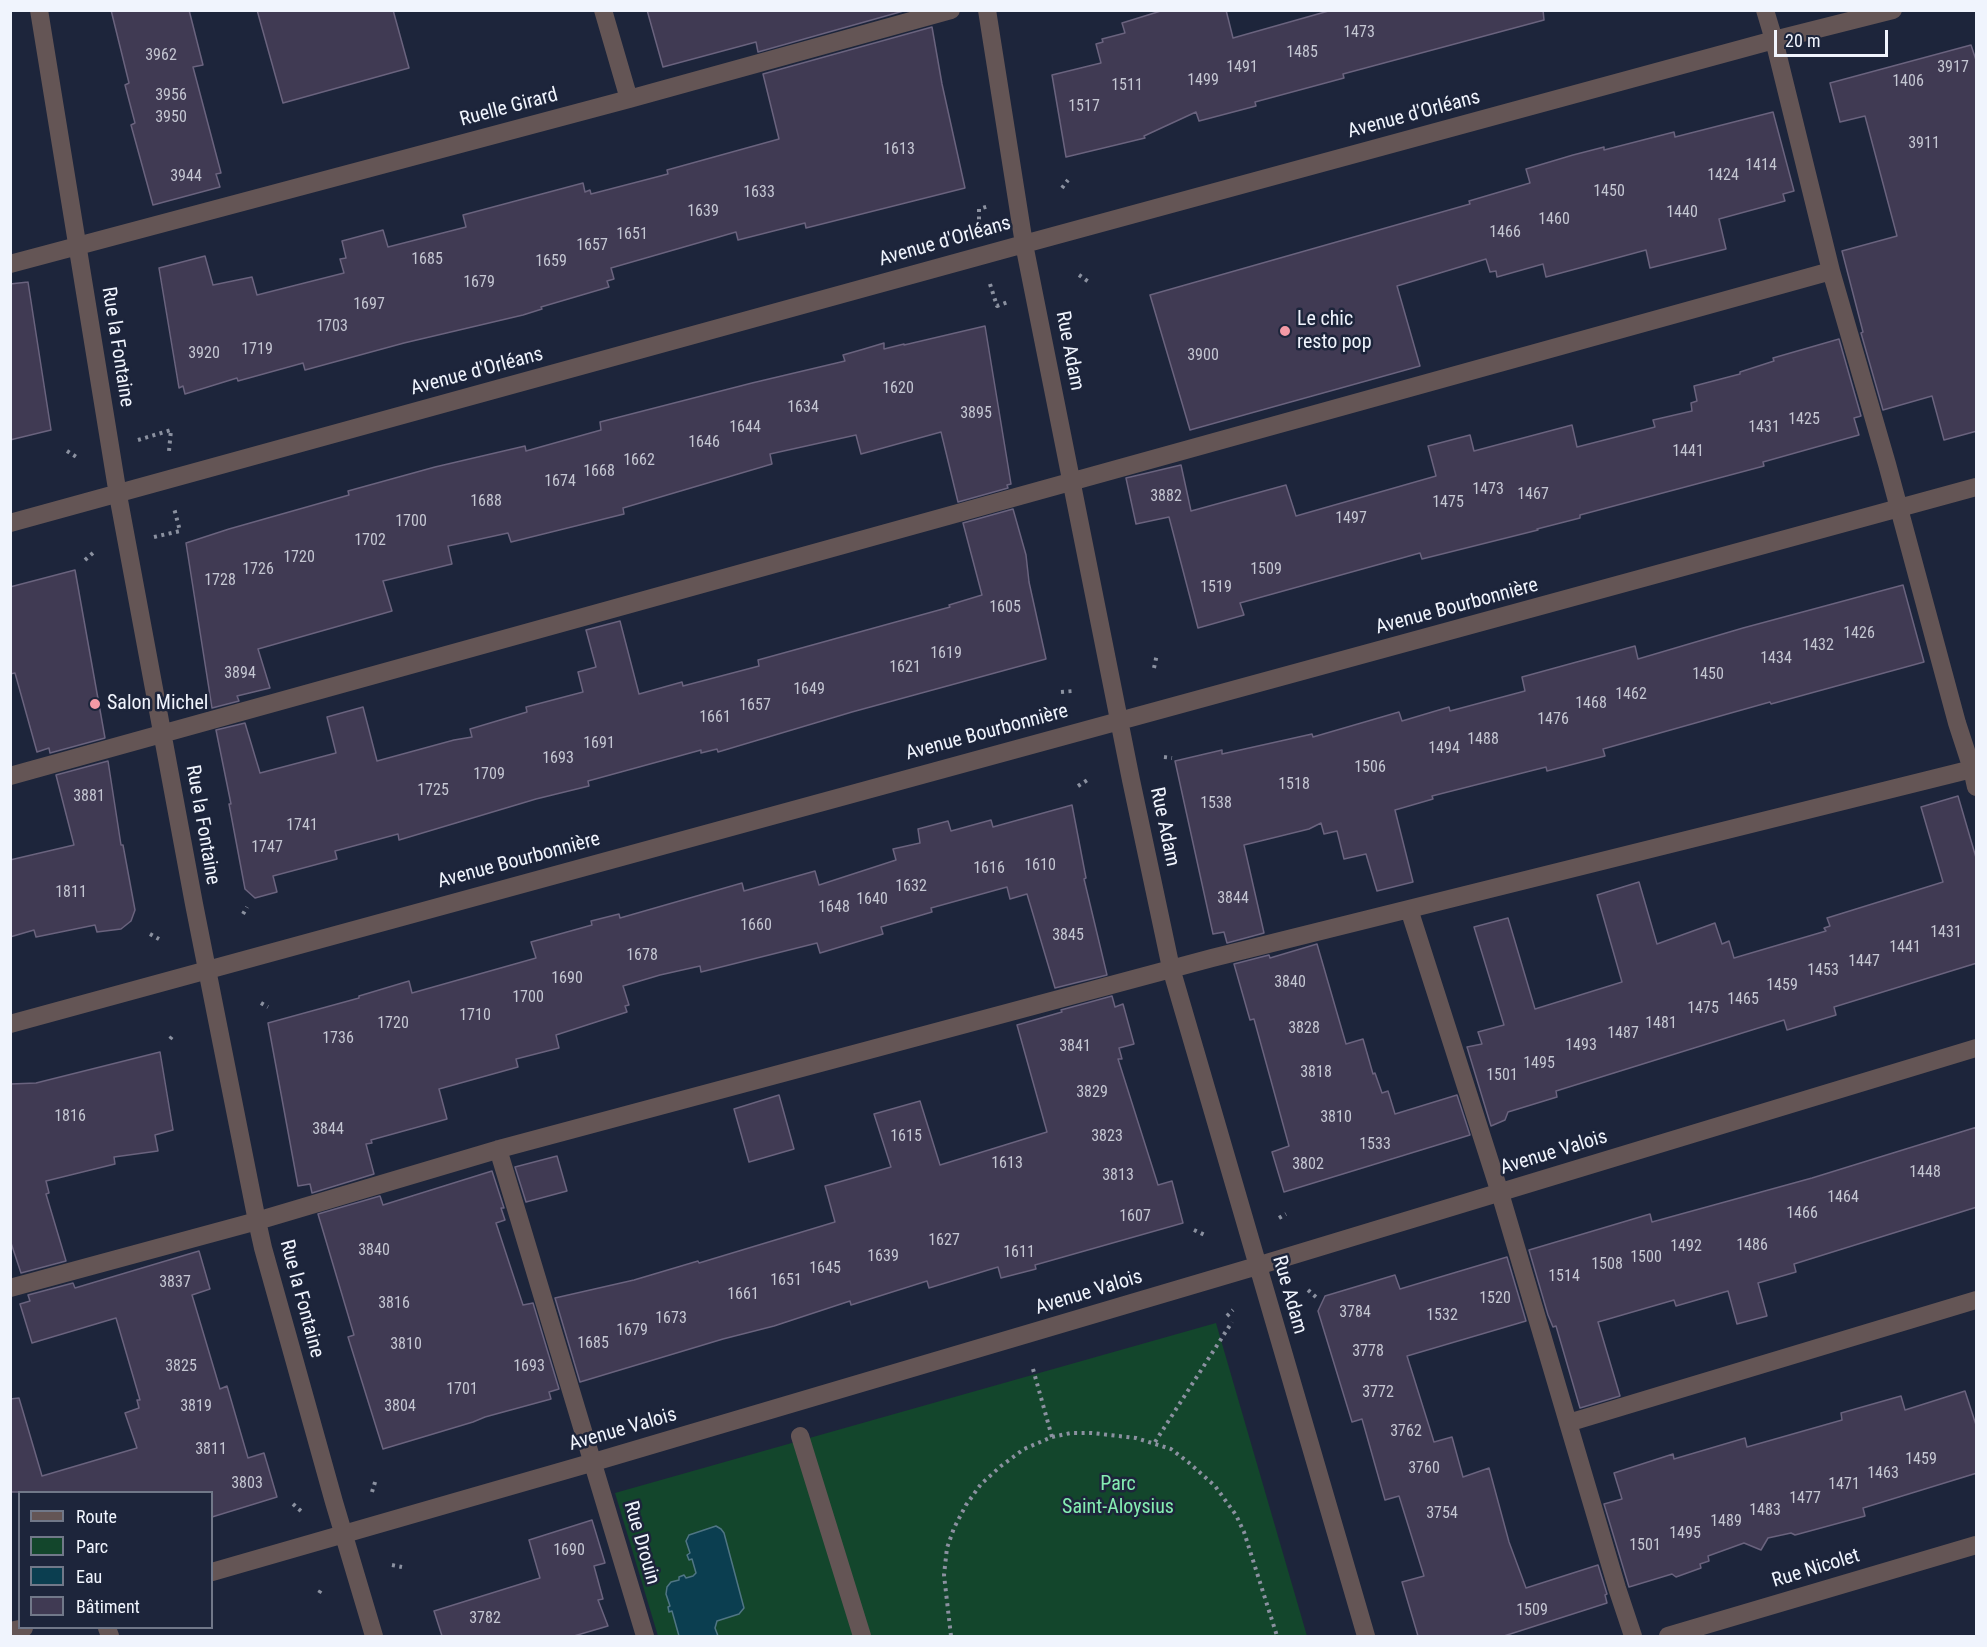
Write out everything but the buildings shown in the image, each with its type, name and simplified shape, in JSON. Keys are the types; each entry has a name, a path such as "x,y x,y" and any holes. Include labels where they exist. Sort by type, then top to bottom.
{"street":[{"name":"Rue la Fontaine","path":"39,10 118,495 194,904 257,1221 343,1533 374,1636"},
{"path":"603,10 629,99"},
{"name":"Ruelle Girard","path":"10,264 629,99 951,10"},
{"name":"Rue Adam","path":"987,10 1024,244 1171,968 1366,1636"},
{"path":"10,1288 257,1221 498,1149 1171,968 1409,909 1974,778 1831,271 1765,10"},
{"name":"Avenue d'Orléans","path":"10,524 1024,244 1774,40 1893,10"},
{"path":"10,776 1831,271"},
{"name":"Avenue Bourbonnière","path":"10,1024 1977,487"},
{"path":"1409,909 1500,1193 1633,1636"},
{"name":"Avenue Valois","path":"213,1572 1257,1266 1977,1048"},
{"name":"Rue Drouin","path":"498,1149 645,1636"},
{"path":"1568,1423 1977,1300"},
{"path":"800,1436 862,1636"},
{"name":"Rue Nicolet","path":"1668,1636 1977,1545"}],"path":[{"path":"1062,188 1068,180"},
{"path":"980,229 979,209 990,206"},
{"path":"1079,274 1089,282"},
{"path":"987,275 997,306 1012,300"},
{"path":"132,442 171,430 169,452"},
{"path":"67,450 78,458"},
{"path":"147,538 180,531 172,499"},
{"path":"85,560 93,553"},
{"path":"1154,668 1157,654"},
{"path":"1061,692 1073,691"},
{"path":"1164,757 1172,758"},
{"path":"1078,786 1089,779"},
{"path":"243,914 247,907"},
{"path":"150,934 159,939"},
{"path":"261,1003 268,1007"},
{"path":"170,1039 174,1034"},
{"path":"1279,1218 1286,1214"},
{"path":"1194,1230 1207,1236"},
{"path":"1308,1290 1316,1297"},
{"path":"1227,1316 1233,1310"},
{"path":"1155,1442 1232,1322"},
{"path":"1033,1369 1052,1437"},
{"path":"951,1636 944,1575 947,1548 966,1505 981,1484 1024,1449 1052,1437 1092,1432 1155,1442 1171,1449 1215,1486 1236,1515 1244,1532 1277,1636"},
{"path":"372,1492 376,1479"},
{"path":"293,1504 301,1511"},
{"path":"392,1565 402,1567"},
{"path":"319,1593 323,1587"}],"green space":[{"name":"Parc Saint-Aloysius","path":"1216,1323 1307,1636 658,1636 615,1493"}],"water":[{"path":"716,1526 724,1533 744,1608 739,1614 717,1621 715,1628 718,1636 679,1636 672,1611 669,1612 667,1587 671,1582 679,1580 679,1577 684,1575 686,1578 696,1573 692,1559 689,1560 687,1555 690,1553 686,1541 689,1535"}],"place":[{"name":"Le chic resto pop","path":"1285,331"},
{"name":"Salon Michel","path":"95,704"}]}
